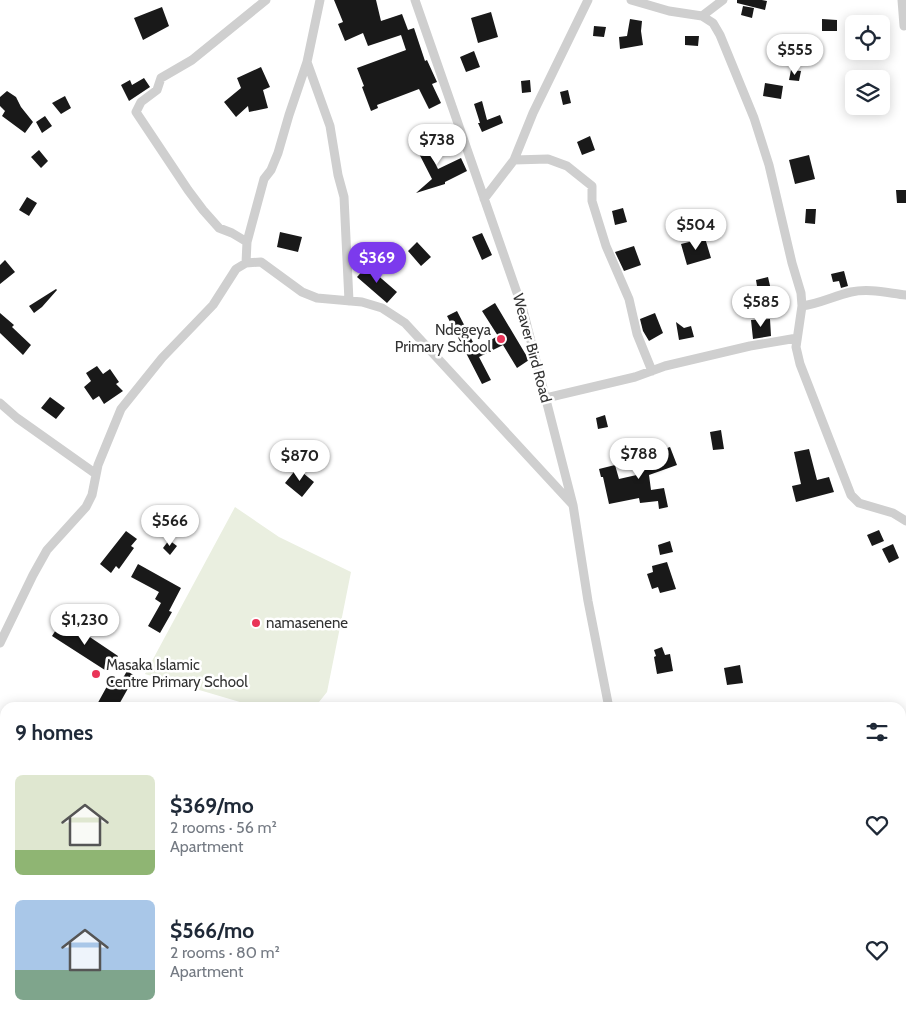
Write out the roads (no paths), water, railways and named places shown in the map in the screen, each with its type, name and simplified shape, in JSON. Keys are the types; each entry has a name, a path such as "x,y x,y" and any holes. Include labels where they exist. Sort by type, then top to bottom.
{"street":[{"path":"247,242 232,232 219,228 203,210 136,112 142,102 157,90 161,78 192,60 266,0"},
{"path":"246,263 247,242 264,179 271,170 278,153 307,62 320,0"},
{"name":"Weaver Bird Road","path":"415,0 523,310 573,504 588,601 608,702"},
{"path":"484,199 514,160 533,113 588,0"},
{"path":"631,0 669,11 702,16 713,23 720,35 754,118 769,165 801,293 802,306 796,347 800,364 851,495 858,504 893,513 906,521"},
{"path":"702,16 723,0"},
{"path":"902,0 904,26"},
{"path":"307,62 330,126 338,175 344,197 349,301"},
{"path":"514,160 548,159 567,166 592,186 592,201 606,246 629,299 637,334 652,371"},
{"path":"0,643 47,550 86,506 92,495 98,465 121,409 162,358 214,305 236,269 246,263 261,262 302,292 317,298 362,302 382,308 405,323 573,504"},
{"path":"802,306 822,303 850,292 862,290 906,295"},
{"path":"546,398 636,377 665,366 741,348 797,338"},
{"path":"0,404 96,474"}],"place":[{"name":"Ndegeya Primary School","path":"501,339"},
{"name":"namasenene","path":"256,623"},
{"name":"Masaka Islamic Centre Primary School","path":"96,674"}]}
